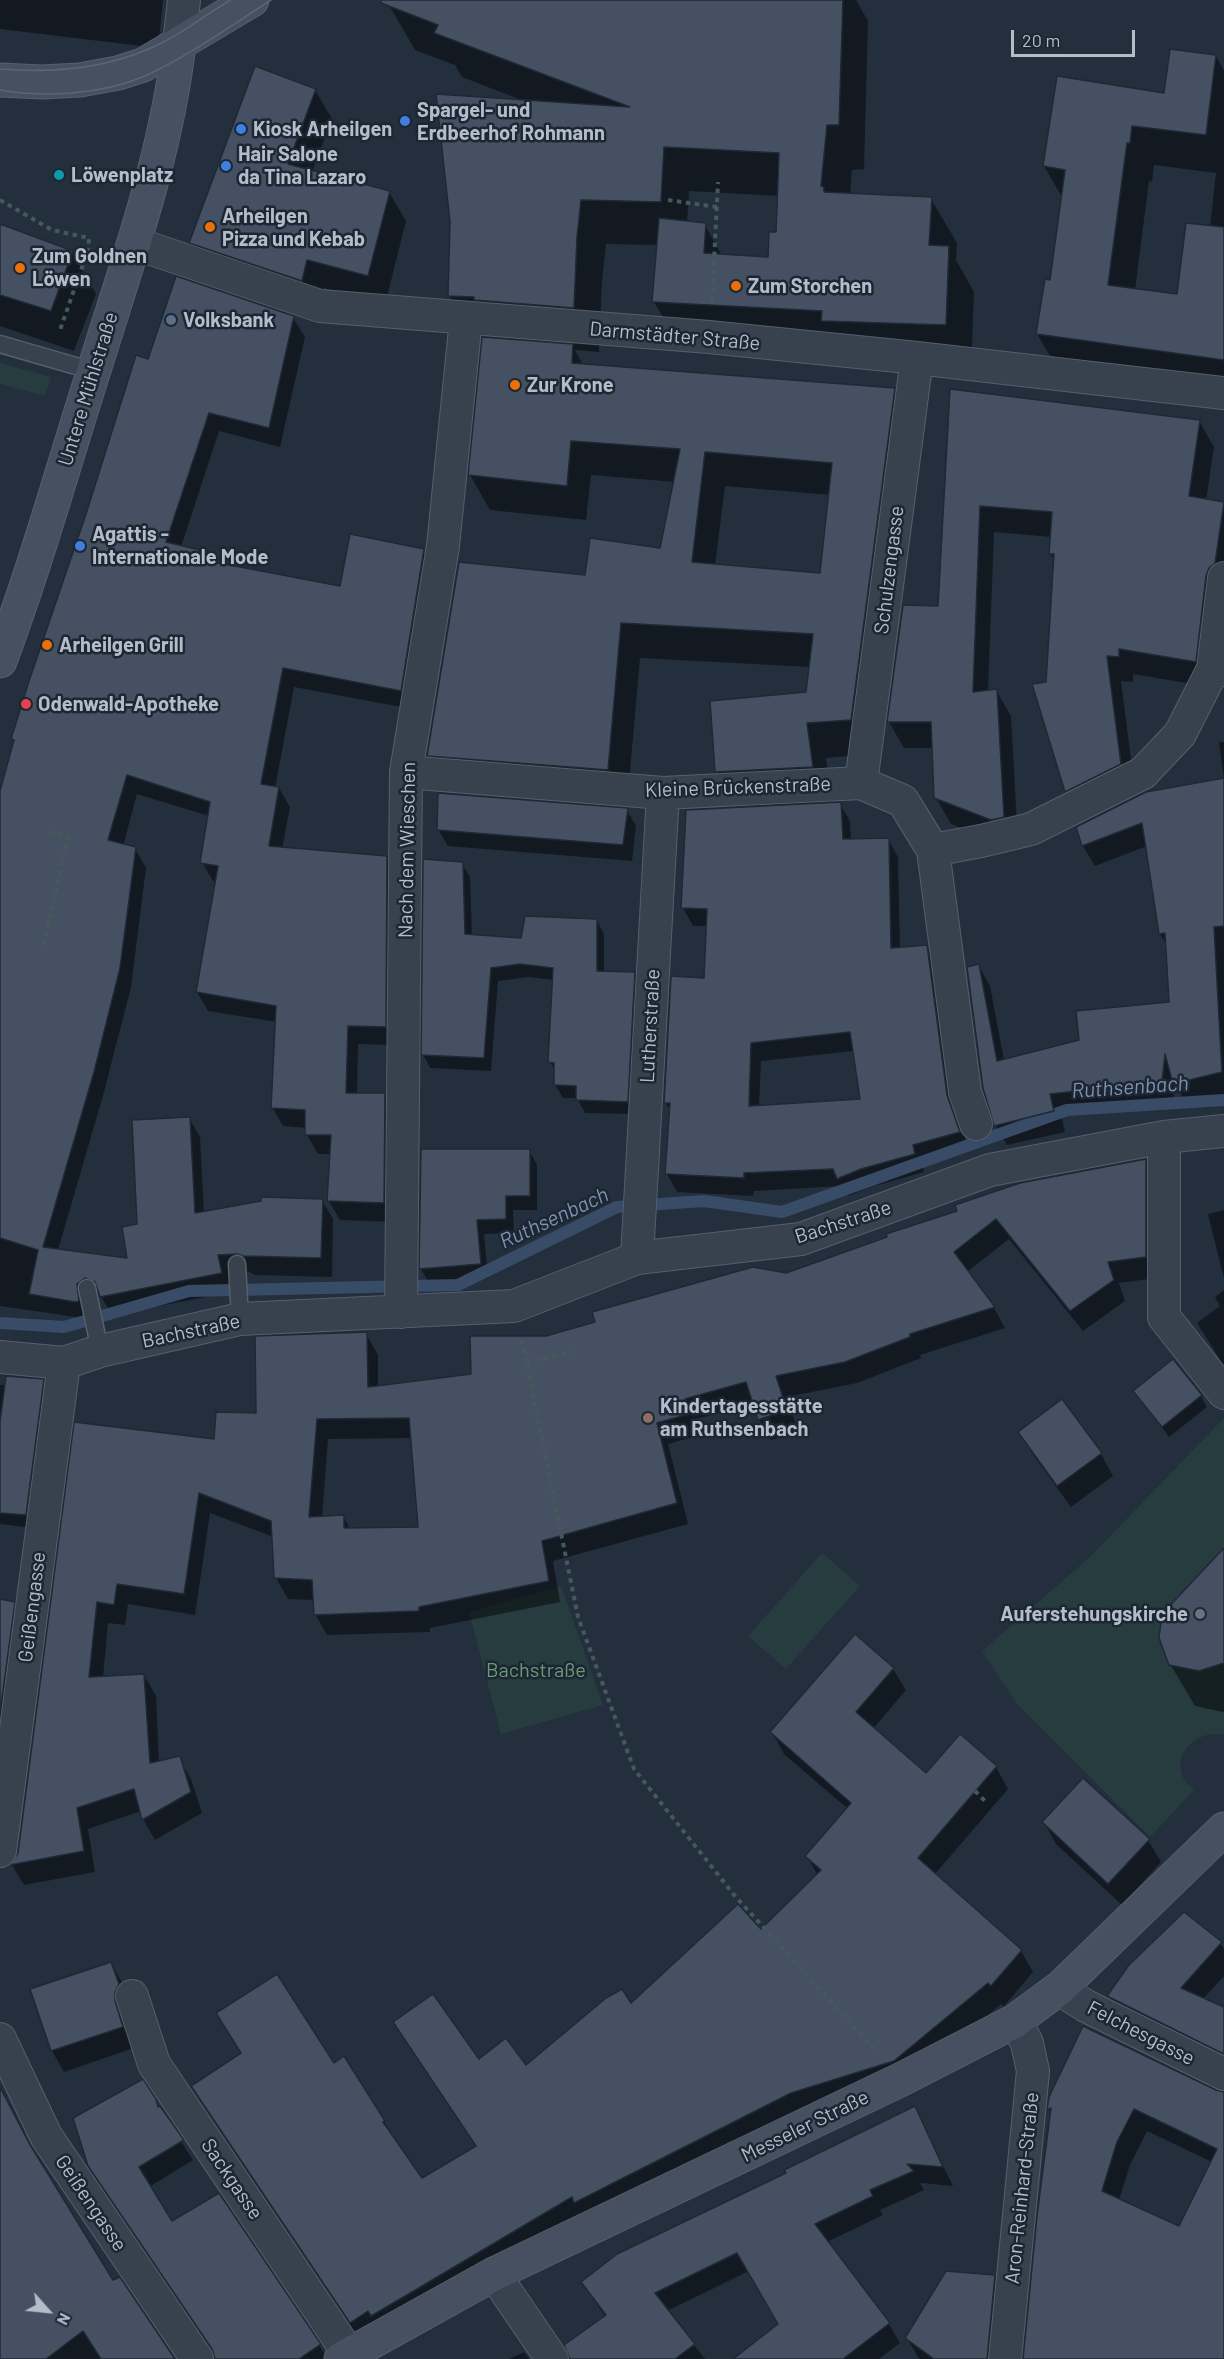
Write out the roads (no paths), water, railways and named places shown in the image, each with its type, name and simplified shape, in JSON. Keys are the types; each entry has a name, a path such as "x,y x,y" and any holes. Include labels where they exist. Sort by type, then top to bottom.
{"street":[{"path":"179,44 184,0"},
{"path":"0,80 42,82 80,80 118,73 143,65 252,0"},
{"name":"Untere Mühlstraße","path":"0,661 8,618 93,371 134,243 173,92 179,44"},
{"name":"Darmstädter Straße","path":"134,243 320,306 466,320 709,337 1224,393"},
{"name":"Nach dem Wieschen","path":"401,1312 406,772 443,546 466,320"},
{"name":"Schulzengasse","path":"861,783 917,358"},
{"path":"933,850 981,842 1031,829 1143,773 1180,734 1219,670 1224,578"},
{"name":"Kleine Brückenstraße","path":"406,772 663,793 861,783 903,801 933,850 965,1092 976,1124"},
{"name":"Lutherstraße","path":"637,1258 663,793"},
{"name":"Bachstraße","path":"0,1357 64,1364 100,1352 240,1319 514,1306 637,1258 801,1239 990,1170 1164,1137 1224,1131"},
{"path":"1164,1137 1164,1317 1224,1393"},
{"name":"Geißengasse","path":"0,1851 64,1364"},
{"name":"Messeler Straße","path":"345,2357 494,2274 910,2075 1015,2021 1061,1987 1224,1829"},
{"name":"Felchesgasse","path":"1061,1987 1067,1994 1086,2006 1224,2074"},
{"name":"Sackgasse","path":"132,1996 154,2064 345,2357"},
{"name":"Aron-Reinhard-Straße","path":"1005,2359 1033,2071 1027,2043 1015,2021"},
{"name":"Geißengasse","path":"0,2038 46,2136 197,2359"},
{"path":"494,2274 552,2359"}],"lane":[{"path":"0,344 93,371"},
{"path":"237,1264 240,1319"},
{"path":"87,1288 100,1352"}],"waterway":[{"name":"Ruthsenbach","path":"0,1323 64,1327 189,1291 458,1285 617,1207 704,1201 782,1212 1067,1110 1224,1100"}],"tram line":[{"path":"0,69 56,70 111,62 168,40 230,0"},
{"path":"0,90 36,94 74,93 129,82 177,60 271,0"}],"place":[{"name":"Spargel- und Erdbeerhof Rohmann","path":"405,121"},
{"name":"Kiosk Arheilgen","path":"241,129"},
{"name":"Hair Salone da Tina Lazaro","path":"226,166"},
{"name":"Löwenplatz","path":"59,175"},
{"name":"Arheilgen Pizza und Kebab","path":"210,227"},
{"name":"Zum Goldnen Löwen","path":"20,268"},
{"name":"Zum Storchen","path":"736,286"},
{"name":"Volksbank","path":"171,320"},
{"name":"Zur Krone","path":"515,385"},
{"name":"Agattis - Internationale Mode","path":"80,546"},
{"name":"Arheilgen Grill","path":"47,645"},
{"name":"Odenwald-Apotheke","path":"26,704"},
{"name":"Kindertagesstätte am Ruthsenbach","path":"648,1418"},
{"name":"Auferstehungskirche","path":"1200,1614"}]}
